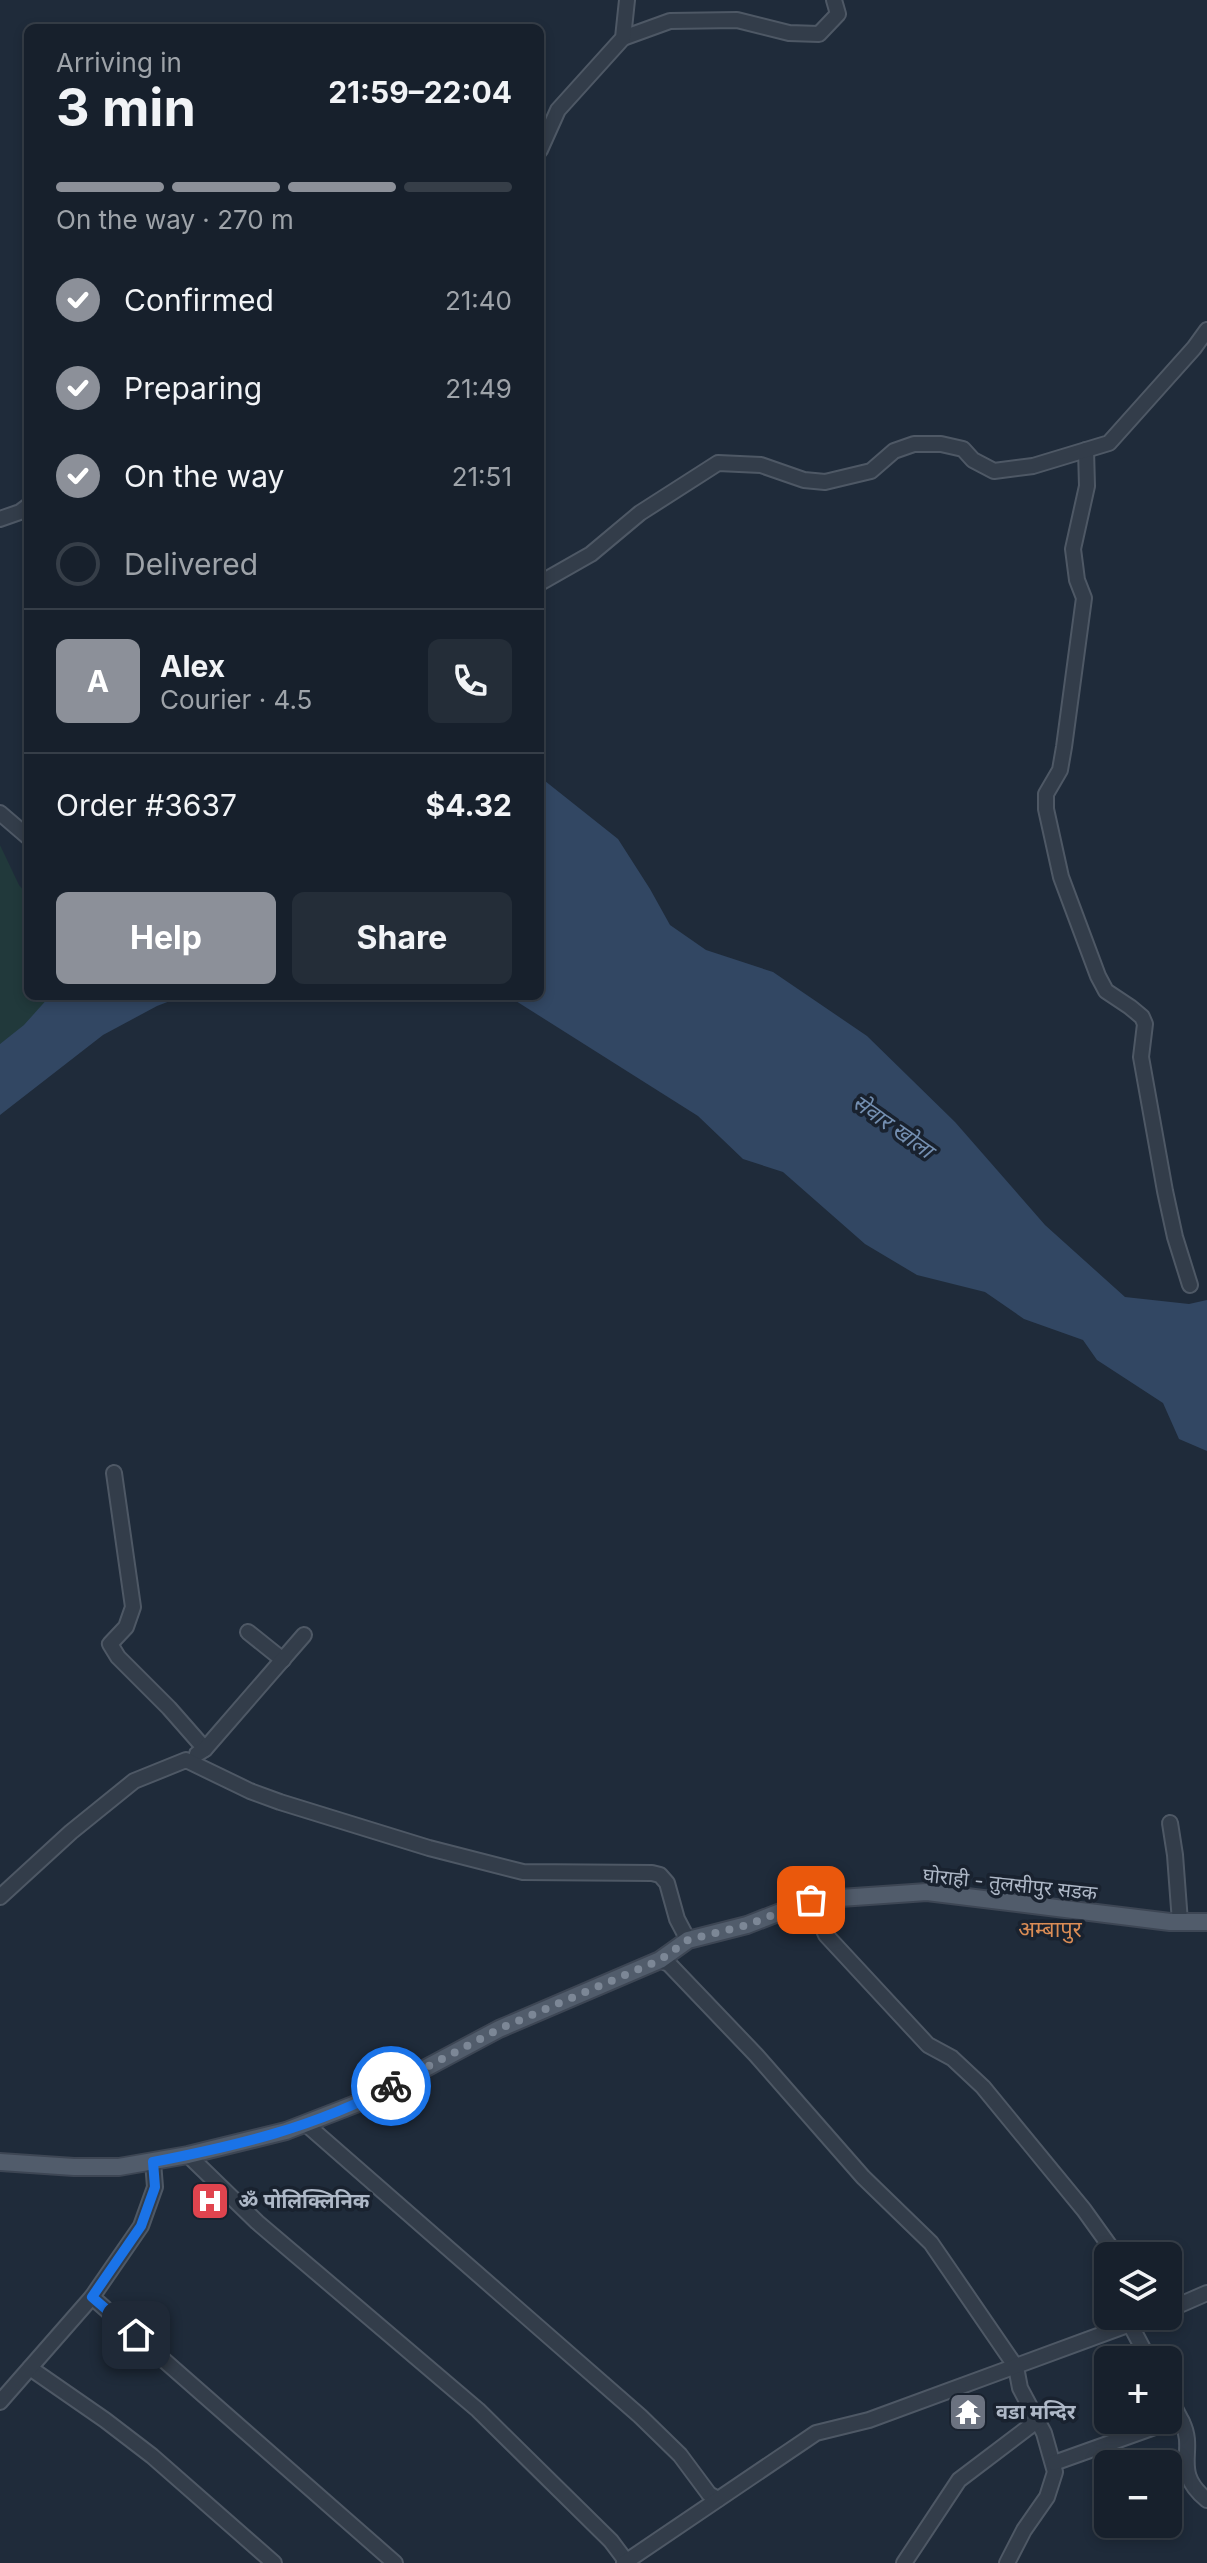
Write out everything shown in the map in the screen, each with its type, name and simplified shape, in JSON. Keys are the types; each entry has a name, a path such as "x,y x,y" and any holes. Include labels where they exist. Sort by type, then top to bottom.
{"main road":[{"name":"घोराही - तुलसीपुर सडक","path":"0,2162 119,2167 188,2155 306,2124 366,2100 499,2029 660,1960 688,1940 747,1925 811,1900 927,1892 1180,1922 1207,1922"}],"street":[{"path":"623,38 627,0"},
{"path":"544,141 558,110 623,38 670,21 737,20 789,33 819,34 838,14 834,0"},
{"path":"544,576 591,554 640,513 718,463 761,465 804,480 825,482 871,471 894,451 914,444 941,444 963,449 973,460 994,471 1033,466 1109,443 1207,330"},
{"path":"1086,450 1087,486 1073,549 1077,580 1084,598 1060,770 1046,794 1046,809 1061,877 1098,976 1106,991 1142,1017 1145,1024 1141,1057 1165,1191 1190,1285"},
{"path":"0,519 24,509"},
{"path":"0,813 24,834"},
{"path":"114,1473 133,1607 126,1627 110,1644 118,1657 205,1749"},
{"path":"248,1632 283,1660"},
{"path":"0,1897 71,1832 134,1781 205,1749 304,1635"},
{"path":"186,1760 280,1802 482,1863 523,1872 660,1875 667,1883 677,1919 688,1940"},
{"path":"1170,1823 1180,1922"},
{"path":"811,1900 826,1935 928,2045 952,2058 983,2087 1107,2242"},
{"path":"660,1960 669,1964 756,2055 863,2177 931,2243 1016,2367 1020,2388 1038,2420 1055,2472 1047,2497 1024,2530 1007,2563"},
{"path":"306,2124 640,2416 680,2455 709,2494 718,2499"},
{"path":"188,2155 257,2222 478,2410 611,2541 625,2562 816,2433 869,2420 1114,2330"},
{"path":"0,2402 92,2297 145,2216 155,2187 153,2162"},
{"path":"1182,2304 1207,2293"},
{"path":"92,2297 395,2563"},
{"path":"30,2368 152,2456 274,2563"},
{"path":"904,2563 959,2480 1038,2420"},
{"path":"1182,2422 1187,2432 1186,2473 1207,2500"},
{"path":"1054,2463 1135,2434"}],"green space":[{"path":"0,845 24,891 24,1000 61,1000 0,1044"}],"water":[{"name":"सेवार खोला","path":"544,780 618,839 670,925 706,950 773,972 867,1036 955,1122 1045,1225 1125,1297 1189,1304 1207,1300 1207,1451 1179,1439 1163,1403 1097,1360 1083,1340 1024,1319 985,1292 917,1275 865,1244 783,1172 743,1159 698,1116 514,1000 544,1000"},
{"path":"46,1000 173,1000 103,1035 0,1115 0,1044 24,1025"}],"way so far":[{"path":"391,2086 499,2029 660,1960 688,1940 747,1925 811,1900"}],"place":[{"name":"ॐ पोलिक्लिनिक","path":"210,2201"},
{"name":"वडा मन्दिर","path":"968,2412"}],"district":[{"name":"अम्बापुर","path":"1050,1929"}],"route":[{"path":"136,2335 92,2297 141,2226 155,2187 153,2162 286,2131 366,2100 391,2086"}]}
